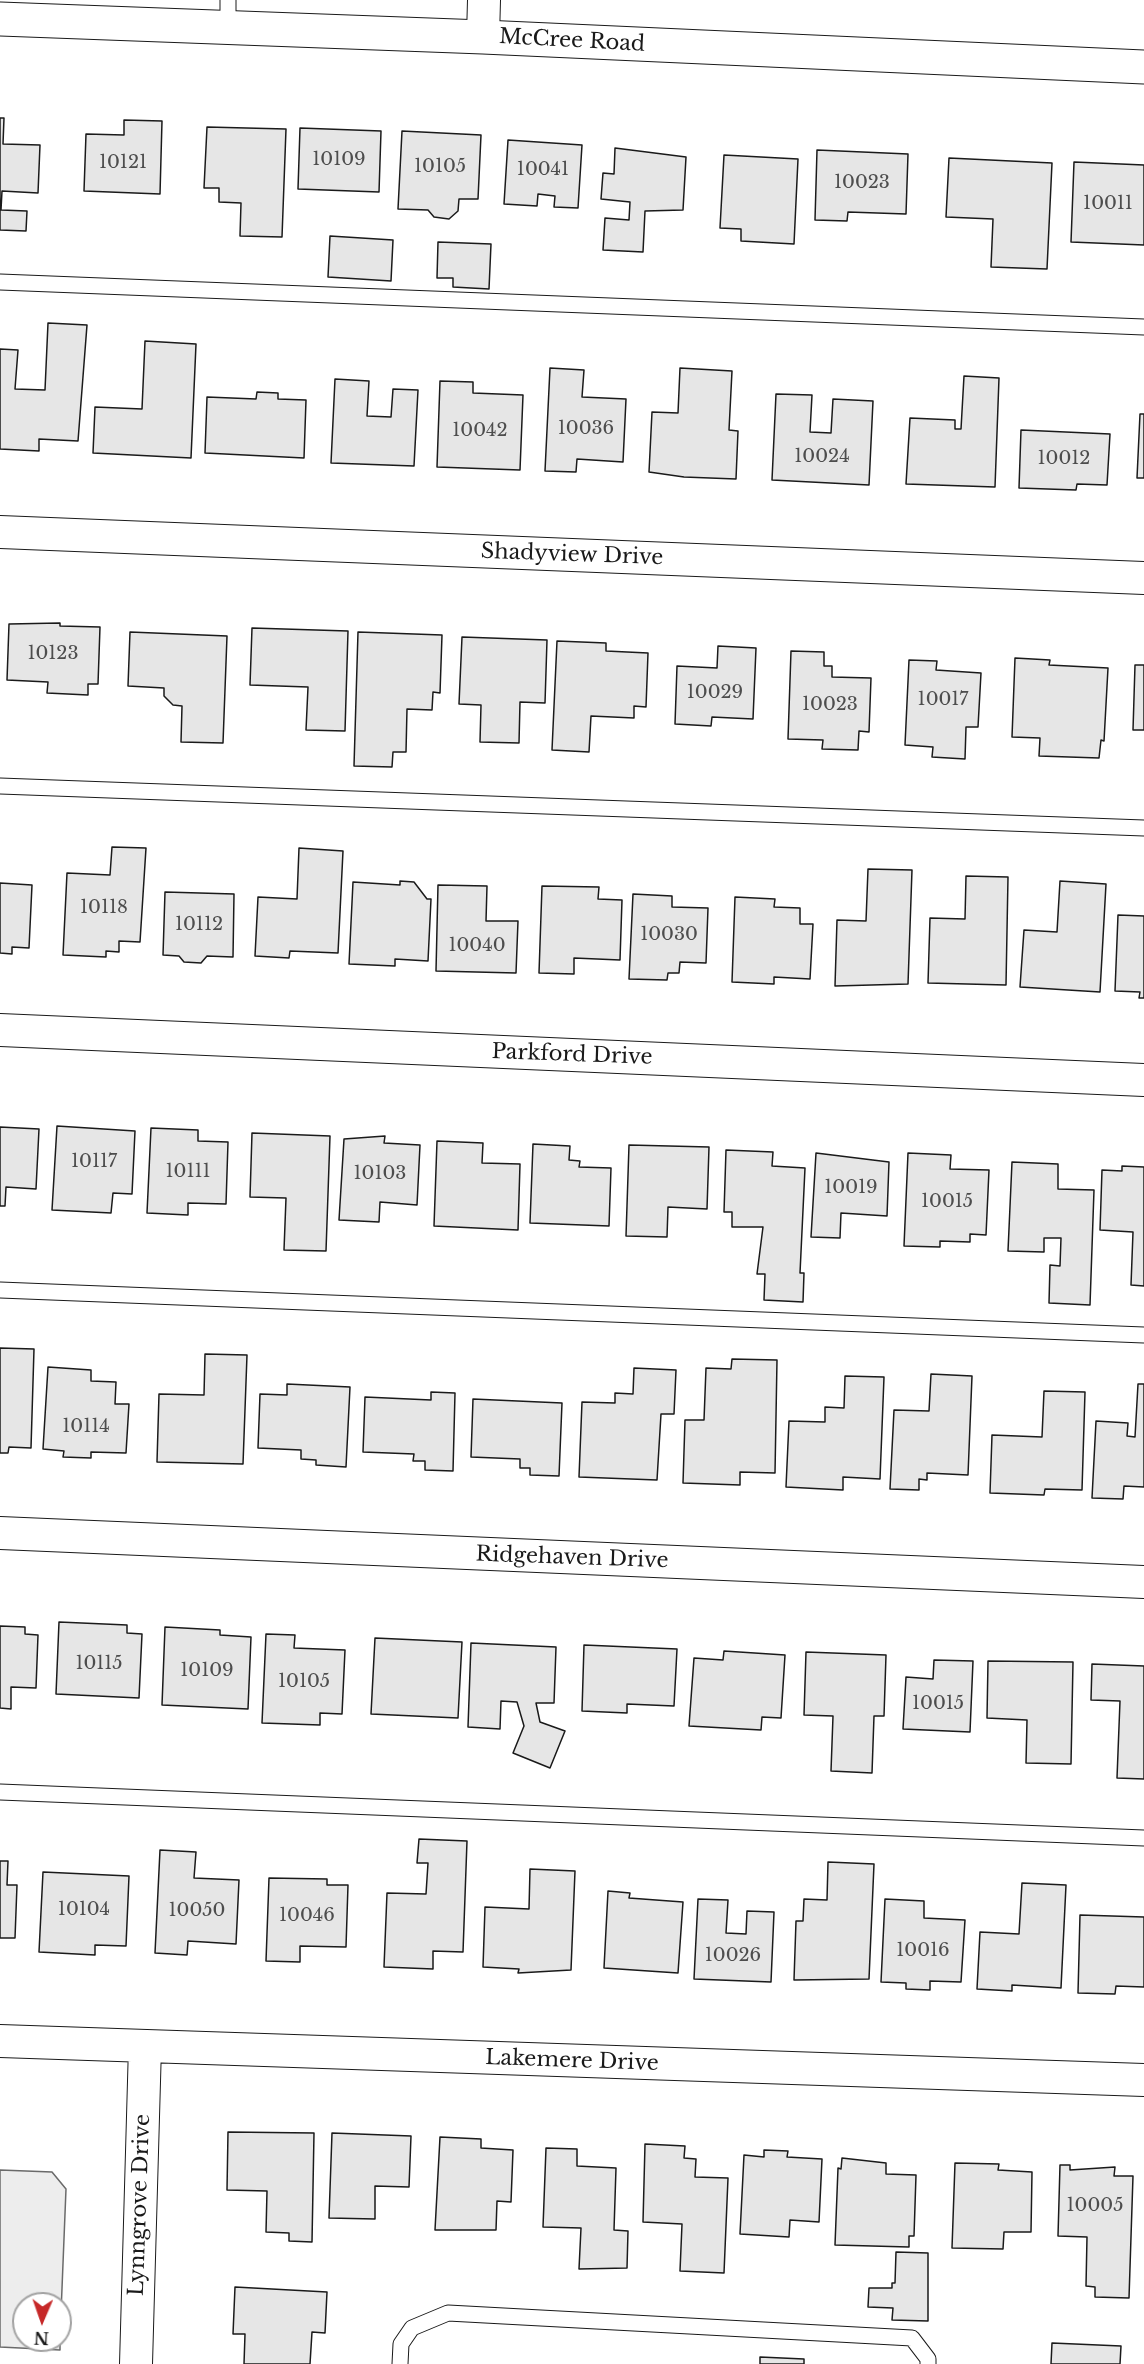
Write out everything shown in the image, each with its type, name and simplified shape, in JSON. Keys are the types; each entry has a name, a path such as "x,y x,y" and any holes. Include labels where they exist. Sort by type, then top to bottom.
{"street":[{"path":"483,37 484,0"},
{"name":"McCree Road","path":"0,19 228,14 483,37 1144,67"},
{"name":"Shadyview Drive","path":"0,532 1144,578"},
{"name":"Parkford Drive","path":"0,1030 1144,1080"},
{"name":"Ridgehaven Drive","path":"0,1533 1144,1582"},
{"name":"Lakemere Drive","path":"0,2041 1144,2080"},
{"name":"Lynngrove Drive","path":"136,2364 145,2046"}],"lane":[{"path":"0,282 1144,327"},
{"path":"0,786 1144,828"},
{"path":"0,1290 1144,1335"},
{"path":"0,1792 1144,1838"},
{"path":"400,2364 400,2343 412,2328 447,2313 912,2338 928,2359 928,2364"}],"shaded area":[{"path":"0,2170 52,2172 66,2189 62,2292 12,2292 12,2348 0,2347"}],"building":[{"path":"0,118 4,118 3,144 40,145 38,193 2,191 1,210 27,211 26,231 0,230"},
{"path":"124,120 162,121 160,194 84,191 86,134 124,135"},
{"path":"207,127 286,129 282,237 240,236 241,203 219,202 219,188 204,188"},
{"path":"300,128 381,131 379,192 298,189"},
{"path":"402,131 481,135 478,199 459,199 458,211 449,219 434,217 428,210 398,209"},
{"path":"508,140 582,145 578,208 554,207 555,196 538,194 537,206 504,204"},
{"path":"615,148 686,157 683,210 645,211 643,252 603,250 605,218 629,220 630,202 601,199 603,173 614,174"},
{"path":"817,150 908,154 906,214 848,212 847,221 815,220"},
{"path":"724,155 798,159 794,244 741,241 741,229 720,228"},
{"path":"949,158 1052,163 1047,269 991,267 993,219 946,217"},
{"path":"1074,162 1144,165 1144,245 1071,242"},
{"path":"330,236 393,240 391,281 328,277"},
{"path":"438,242 491,244 489,289 453,287 453,278 437,278"},
{"path":"48,323 87,325 78,441 39,439 39,451 0,449 0,349 18,350 15,389 45,390"},
{"path":"145,341 196,344 191,458 93,453 95,407 142,409"},
{"path":"550,368 584,370 582,397 626,399 623,462 577,459 576,472 545,471"},
{"path":"680,368 732,371 729,430 738,431 736,479 684,477 649,472 652,412 678,413"},
{"path":"964,376 999,378 995,487 906,484 910,418 955,420 955,429 961,429"},
{"path":"335,379 369,381 367,416 391,417 393,389 418,390 414,466 331,463"},
{"path":"440,381 473,382 473,393 523,395 520,470 437,467"},
{"path":"257,392 278,393 278,399 306,400 304,458 205,453 207,397 256,399"},
{"path":"776,394 812,395 810,432 831,433 833,399 873,401 869,485 772,480"},
{"path":"1140,414 1144,414 1144,478 1137,478"},
{"path":"1021,430 1110,434 1107,485 1077,484 1076,490 1019,488"},
{"path":"60,623 60,626 100,627 98,684 88,684 88,695 47,693 48,682 7,680 9,624"},
{"path":"252,628 348,631 345,731 306,730 308,687 250,685"},
{"path":"130,632 227,636 223,743 181,742 182,706 173,705 164,696 164,688 128,686"},
{"path":"358,632 442,635 440,693 433,692 432,710 407,709 406,752 393,752 392,767 354,766"},
{"path":"462,637 547,640 545,703 520,702 519,743 480,742 481,705 459,704"},
{"path":"557,641 606,643 606,651 648,653 646,707 634,706 634,718 591,716 589,752 552,750"},
{"path":"718,646 756,648 753,719 712,717 711,726 675,724 677,666 717,668"},
{"path":"791,651 824,652 824,666 832,666 832,677 871,678 869,732 859,731 858,750 822,749 823,740 788,739"},
{"path":"1015,658 1050,660 1049,665 1108,668 1104,741 1101,740 1099,758 1039,756 1040,738 1012,737"},
{"path":"909,660 937,661 936,670 981,673 978,727 966,727 965,759 932,757 933,747 905,745"},
{"path":"1135,665 1144,665 1144,730 1133,730"},
{"path":"112,847 146,848 140,942 119,941 119,952 106,951 106,957 63,955 67,873 110,875"},
{"path":"299,848 343,851 338,953 290,951 289,958 255,956 258,897 297,899"},
{"path":"868,869 912,870 908,984 835,986 837,920 866,921"},
{"path":"966,876 1008,877 1006,985 928,983 930,918 965,919"},
{"path":"400,881 414,882 427,899 431,899 428,961 395,959 395,966 349,964 353,882 400,885"},
{"path":"1060,881 1106,884 1100,992 1020,987 1024,930 1057,932"},
{"path":"0,883 32,885 29,948 12,947 12,954 0,953"},
{"path":"438,885 487,886 486,921 518,921 516,973 436,971"},
{"path":"542,886 599,887 598,899 622,900 620,960 574,958 574,974 539,973"},
{"path":"165,892 234,894 233,957 207,956 201,963 184,962 179,956 163,955"},
{"path":"633,894 672,896 672,907 708,908 706,963 680,962 679,973 668,973 667,980 629,979"},
{"path":"735,897 775,899 774,907 800,908 800,924 813,924 810,979 774,977 774,984 732,982"},
{"path":"1118,915 1144,916 1144,998 1139,998 1140,992 1115,991"},
{"path":"57,1126 135,1131 132,1194 113,1193 111,1213 52,1210"},
{"path":"0,1127 39,1129 36,1189 6,1187 5,1206 0,1206"},
{"path":"151,1128 198,1130 198,1141 228,1142 226,1204 188,1203 188,1215 147,1213"},
{"path":"252,1133 330,1136 326,1251 284,1250 286,1198 250,1197"},
{"path":"385,1136 384,1143 420,1145 417,1205 380,1202 379,1222 339,1220 344,1139"},
{"path":"437,1141 483,1143 482,1163 520,1164 518,1230 434,1226"},
{"path":"533,1144 570,1146 569,1160 580,1161 579,1167 611,1168 609,1226 530,1223"},
{"path":"629,1145 709,1147 707,1209 668,1207 667,1237 626,1236"},
{"path":"726,1150 773,1152 772,1166 805,1168 800,1273 804,1273 803,1302 764,1300 765,1274 757,1274 763,1227 732,1227 732,1212 724,1212"},
{"path":"816,1153 889,1162 887,1216 841,1213 840,1238 811,1237"},
{"path":"908,1153 951,1155 950,1169 989,1170 986,1235 970,1234 970,1242 940,1241 940,1247 904,1246"},
{"path":"1012,1162 1058,1164 1058,1189 1094,1190 1090,1305 1049,1303 1050,1265 1060,1266 1061,1238 1044,1238 1044,1252 1008,1251"},
{"path":"1122,1166 1144,1167 1144,1286 1131,1285 1133,1232 1100,1230 1102,1170 1122,1171"},
{"path":"0,1348 34,1349 31,1448 9,1447 8,1453 0,1453"},
{"path":"205,1354 247,1355 243,1464 157,1462 159,1394 204,1395"},
{"path":"732,1359 777,1360 775,1473 740,1472 740,1485 683,1483 685,1420 704,1420 706,1368 731,1369"},
{"path":"48,1367 91,1370 91,1381 116,1382 115,1404 129,1404 126,1453 91,1452 91,1458 63,1457 64,1451 43,1449"},
{"path":"634,1368 676,1370 674,1414 661,1414 657,1480 579,1477 582,1402 615,1403 615,1393 633,1394"},
{"path":"931,1374 972,1376 968,1475 927,1473 927,1480 919,1479 919,1490 890,1489 894,1410 929,1411"},
{"path":"845,1376 884,1377 880,1479 843,1477 843,1490 786,1487 789,1421 825,1422 825,1407 844,1408"},
{"path":"287,1384 350,1387 346,1467 316,1465 316,1460 301,1459 301,1450 258,1448 260,1394 287,1395"},
{"path":"1138,1384 1144,1384 1144,1487 1124,1486 1123,1499 1092,1498 1096,1421 1128,1423 1127,1436 1135,1437"},
{"path":"1044,1391 1085,1392 1082,1490 1045,1489 1044,1495 990,1493 992,1435 1042,1437"},
{"path":"431,1392 455,1393 453,1471 425,1470 425,1461 413,1461 414,1454 363,1452 365,1397 431,1400"},
{"path":"473,1399 562,1403 559,1476 530,1475 530,1468 520,1468 520,1459 471,1457"},
{"path":"59,1622 127,1625 127,1633 142,1634 139,1698 56,1694"},
{"path":"0,1626 25,1627 25,1634 38,1635 36,1688 11,1687 11,1709 0,1708"},
{"path":"165,1627 220,1630 220,1635 251,1637 248,1709 162,1705"},
{"path":"266,1634 295,1635 294,1648 345,1650 342,1714 320,1713 320,1725 262,1723"},
{"path":"375,1638 462,1642 458,1718 371,1714"},
{"path":"471,1643 556,1647 554,1703 536,1703 540,1722 565,1731 550,1768 513,1753 524,1726 517,1702 501,1701 500,1729 468,1727"},
{"path":"584,1645 677,1649 674,1706 627,1704 627,1713 582,1711"},
{"path":"724,1651 785,1655 781,1718 762,1717 761,1730 689,1726 694,1658 723,1660"},
{"path":"806,1652 886,1655 884,1716 874,1716 872,1773 831,1771 833,1716 804,1715"},
{"path":"934,1660 973,1661 970,1732 903,1729 906,1677 933,1679"},
{"path":"988,1661 1073,1662 1071,1764 1026,1763 1027,1720 987,1718"},
{"path":"1092,1664 1144,1666 1144,1779 1117,1778 1120,1701 1091,1700"},
{"path":"419,1839 467,1841 463,1952 433,1951 433,1969 384,1967 387,1893 426,1894 428,1863 417,1863"},
{"path":"160,1850 196,1852 194,1878 239,1880 236,1944 188,1941 187,1955 155,1953"},
{"path":"0,1861 8,1861 7,1885 17,1885 15,1938 0,1938"},
{"path":"828,1862 874,1864 869,1979 794,1980 796,1921 803,1921 804,1899 827,1900"},
{"path":"530,1869 575,1871 571,1970 518,1973 519,1969 483,1967 485,1907 529,1909"},
{"path":"43,1872 129,1876 126,1946 95,1945 95,1955 39,1952"},
{"path":"269,1878 327,1879 327,1885 348,1885 346,1947 300,1946 300,1962 266,1961"},
{"path":"1022,1883 1066,1885 1061,1988 1012,1985 1012,1991 977,1989 980,1932 1019,1934"},
{"path":"608,1891 630,1893 629,1898 683,1902 678,1973 604,1968"},
{"path":"698,1899 728,1900 726,1933 746,1934 747,1911 774,1912 771,1982 694,1979"},
{"path":"885,1899 924,1901 924,1918 965,1920 961,1982 930,1981 930,1990 906,1989 906,1983 881,1982"},
{"path":"1080,1915 1144,1917 1144,1987 1116,1986 1115,1994 1078,1993"},
{"path":"228,2132 314,2133 312,2242 289,2241 289,2233 266,2232 267,2191 227,2190"},
{"path":"332,2133 411,2136 409,2187 375,2186 375,2219 329,2218"},
{"path":"440,2137 481,2139 481,2148 513,2150 511,2202 497,2201 496,2230 435,2230"},
{"path":"645,2144 685,2146 684,2158 696,2159 695,2177 728,2178 724,2273 680,2271 682,2224 643,2222"},
{"path":"546,2148 577,2149 577,2166 616,2168 614,2230 628,2231 627,2268 579,2269 581,2228 543,2227"},
{"path":"764,2150 788,2151 787,2157 822,2159 819,2222 790,2220 789,2237 740,2234 744,2155 764,2157"},
{"path":"842,2158 886,2163 886,2174 916,2175 914,2236 909,2236 909,2247 835,2245 838,2168 841,2169"},
{"path":"955,2163 999,2164 998,2170 1032,2172 1031,2232 1004,2232 1003,2249 952,2248"},
{"path":"1060,2165 1070,2165 1070,2170 1115,2167 1114,2176 1133,2176 1129,2298 1095,2297 1095,2287 1086,2286 1087,2237 1058,2236"},
{"path":"896,2252 928,2253 928,2321 892,2320 893,2308 868,2307 869,2288 892,2288 892,2283 895,2283"},
{"path":"235,2287 327,2292 325,2333 312,2332 310,2364 244,2364 245,2334 233,2334"},
{"path":"1052,2343 1121,2346 1120,2364 1051,2364"},
{"path":"760,2357 804,2359 804,2364 760,2364"}]}
